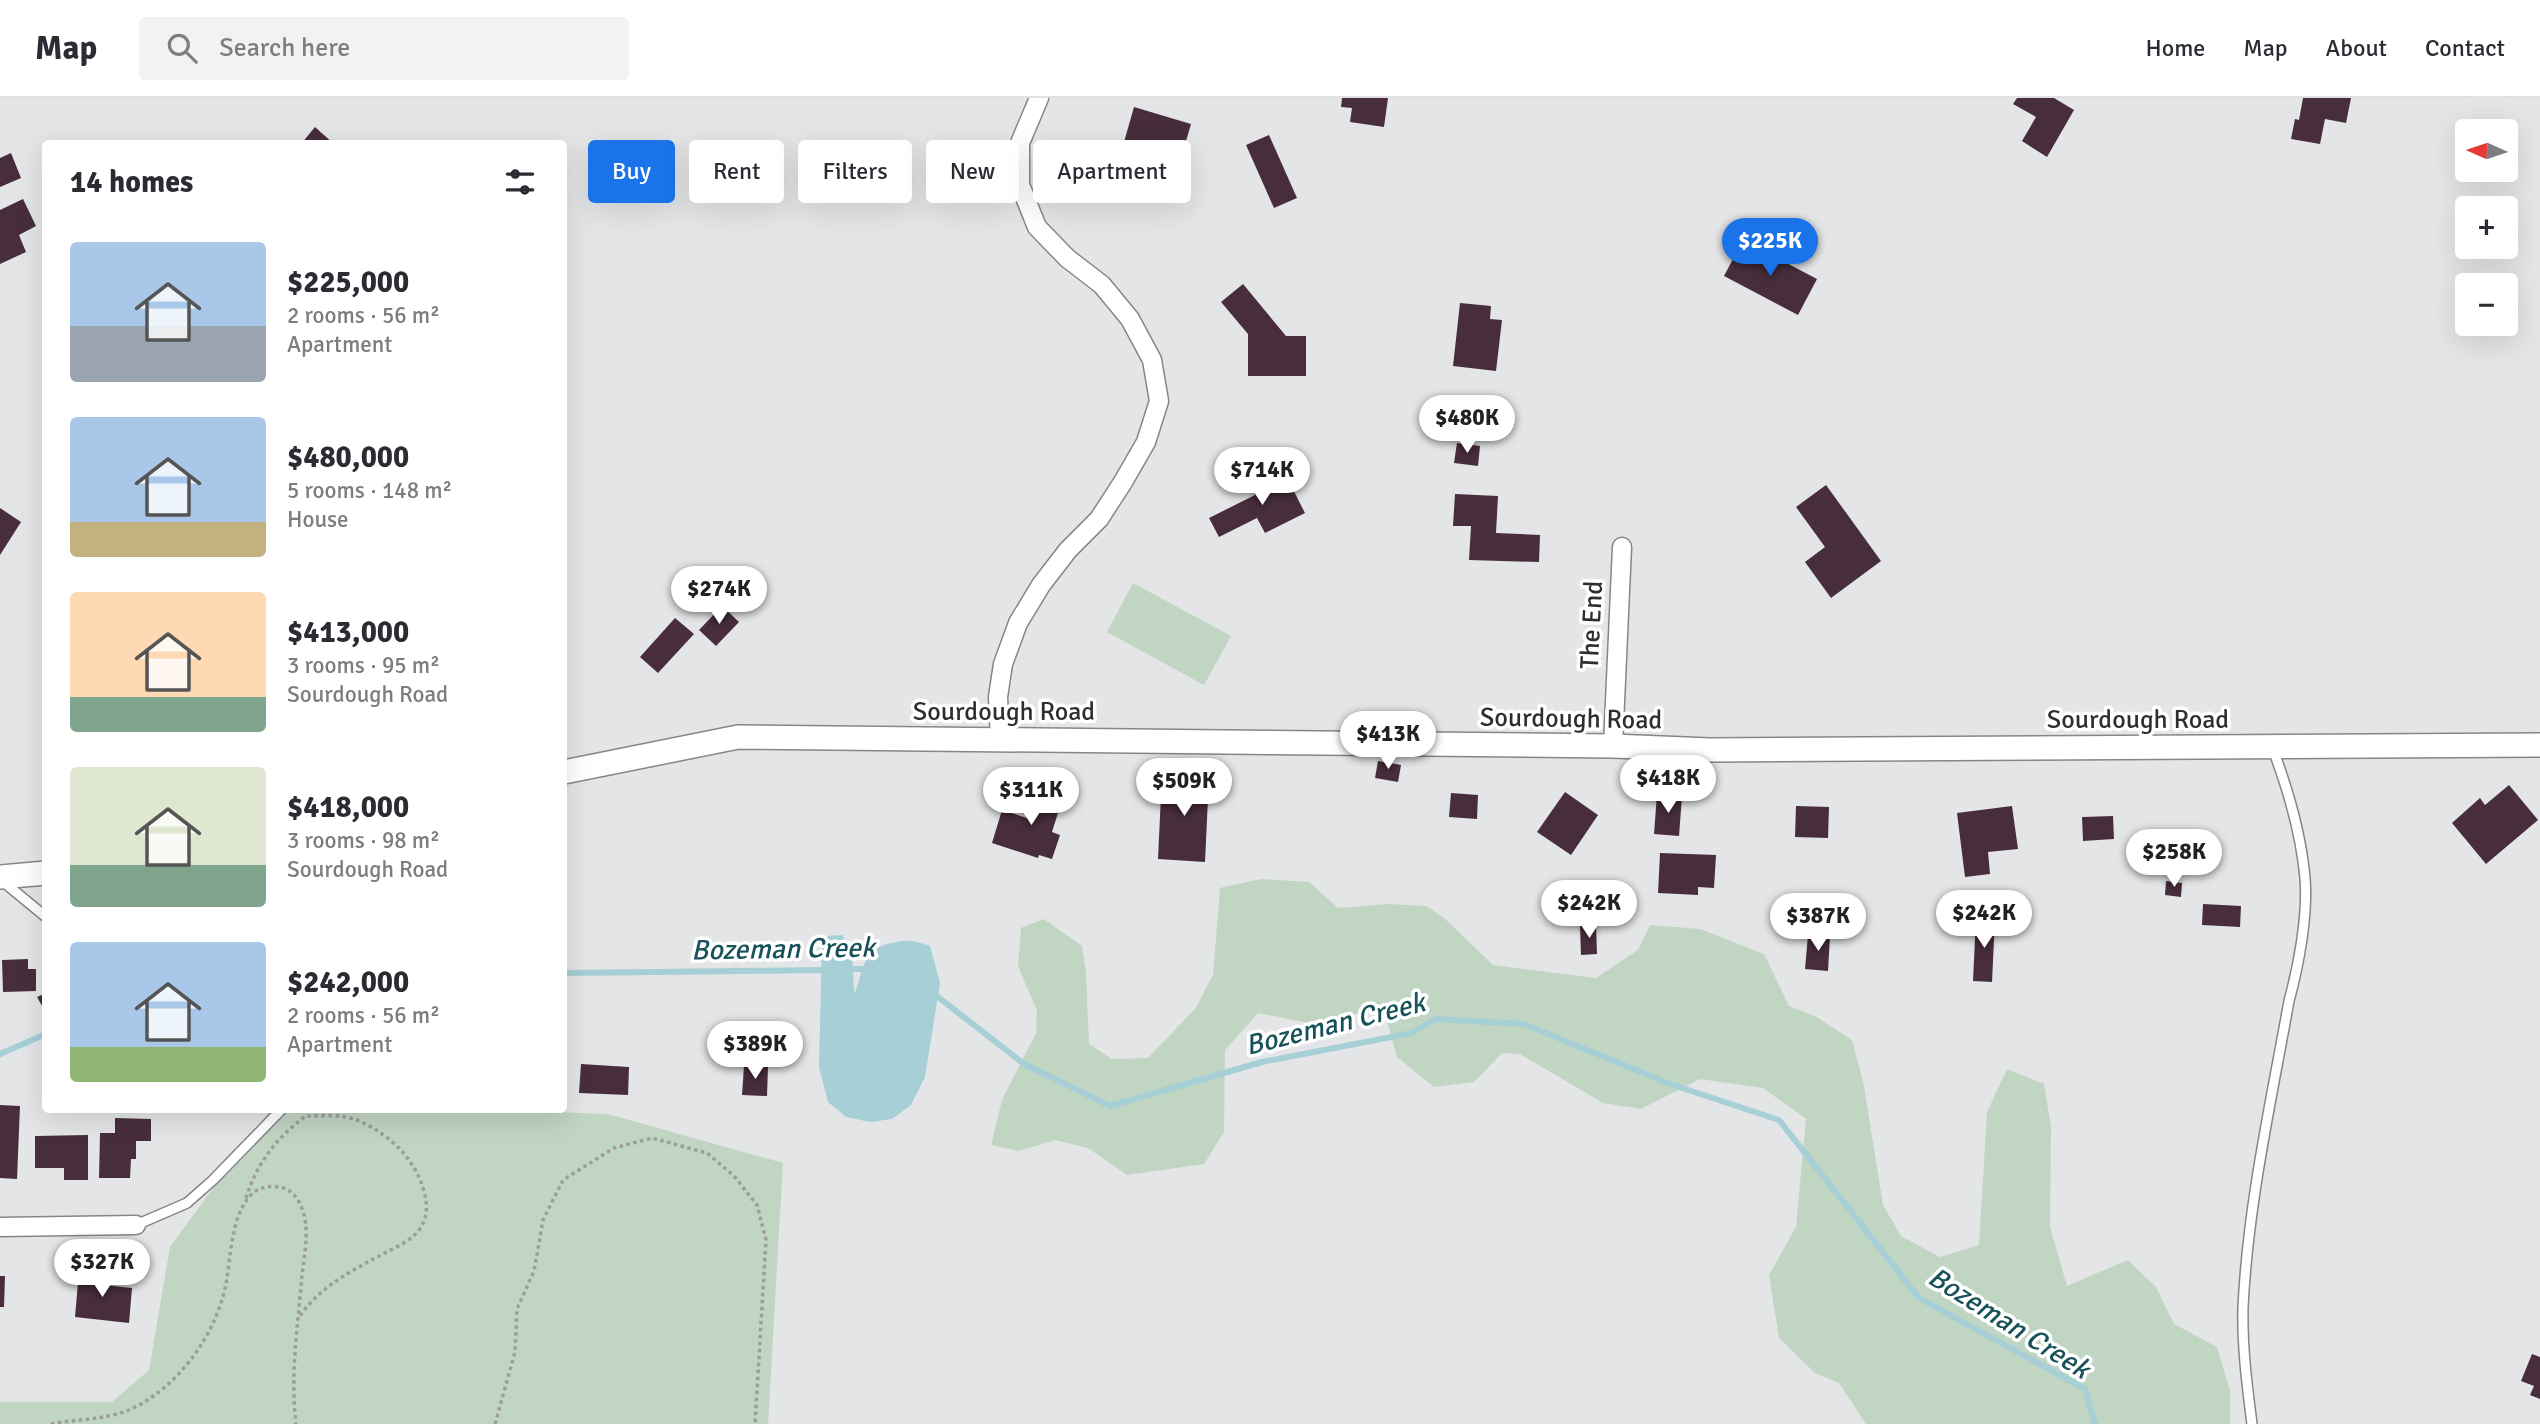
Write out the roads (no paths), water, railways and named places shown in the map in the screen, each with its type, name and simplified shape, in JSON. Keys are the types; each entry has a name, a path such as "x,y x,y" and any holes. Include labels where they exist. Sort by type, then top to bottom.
{"street":[{"path":"1000,740 998,697 1003,664 1018,623 1041,585 1068,550 1099,519 1123,482 1146,442 1159,401 1153,360 1130,319 1102,285 1067,258 1037,227 1020,185 1020,142 1039,98"},
{"name":"The End","path":"1613,746 1622,547"},
{"name":"Sourdough Road","path":"567,771 738,737 1793,750 2540,744"},
{"path":"0,878 42,873"},
{"path":"0,1227 136,1225"}],"lane":[{"path":"2252,1424 2243,1309 2248,1239 2289,1001 2299,967 2305,880 2293,812 2272,747"},
{"path":"0,878 42,914"},
{"path":"136,1225 187,1203 278,1113"}],"water":[{"path":"842,935 852,957 855,994 866,961 875,950 903,941 930,946 940,983 925,1077 911,1105 892,1119 870,1122 846,1117 828,1102 819,1067 822,943 828,936"}],"waterway":[{"name":"Bozeman Creek","path":"847,969 871,969"},
{"name":"Bozeman Creek","path":"567,973 829,970"},
{"name":"Bozeman Creek","path":"933,993 1024,1064 1110,1106 1262,1062 1412,1033 1435,1019 1524,1024 1670,1084 1779,1120 1919,1298 2085,1389 2095,1424"},
{"name":"Bozeman Creek","path":"0,1054 42,1036"}]}
